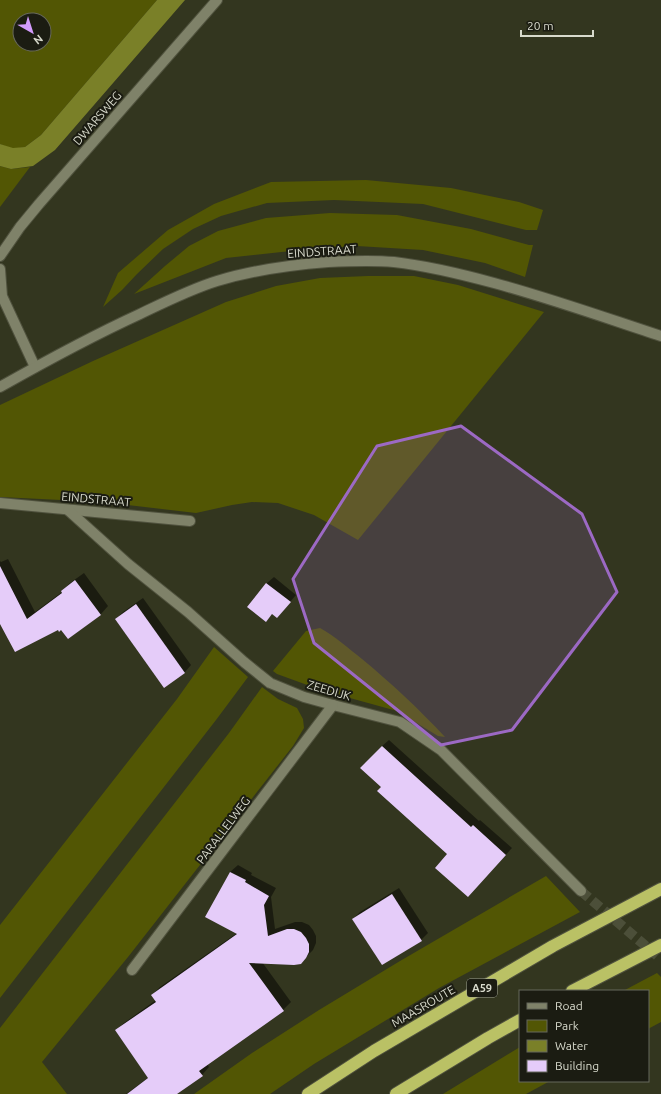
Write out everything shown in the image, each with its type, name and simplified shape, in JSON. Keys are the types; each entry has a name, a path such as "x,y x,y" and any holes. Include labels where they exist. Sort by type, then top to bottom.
{"highway":[{"name":"MAASROUTE","path":"308,1094 374,1051 546,950 661,889"},
{"path":"574,990 661,945"},
{"path":"396,1094 519,1021"}],"street":[{"name":"DWARSWEG","path":"0,256 20,227 39,204 217,0"},
{"name":"EINDSTRAAT","path":"0,387 109,328 216,281 277,267 311,263 346,261 394,262 455,272 526,292 661,336"},
{"path":"0,269 2,296 35,367"},
{"name":"EINDSTRAAT","path":"0,503 190,521"},
{"name":"ZEEDIJK","path":"68,510 128,564 188,612 270,683 304,697 400,722 441,750 581,891"},
{"name":"PARALLELWEG","path":"132,970 333,705"}],"highlighted area":[{"path":"461,426 582,514 617,592 512,730 441,745 314,643 293,579 377,446"}],"green space":[{"path":"0,0 157,0 41,135 25,147 13,149 0,144"},
{"path":"0,166 11,169 30,167 0,207"},
{"path":"366,180 451,188 519,202 543,210 537,230 526,230 423,204 334,200 267,203 221,216 193,229 163,249 103,307 118,273 168,230 214,204 271,182"},
{"path":"330,213 397,215 471,229 533,245 525,277 485,263 423,250 357,246 300,250 226,258 134,294 189,246 218,231 266,218"},
{"path":"414,276 458,285 544,312 358,540 314,515 278,503 252,502 196,513 102,502 0,497 0,405 93,361 226,302 276,286 320,278"},
{"path":"320,628 341,642 384,677 445,737 438,736 397,711 321,690 277,674 273,671 306,631"},
{"path":"214,647 248,677 0,998 0,925 177,699"},
{"path":"262,687 278,699 297,708 303,719 304,728 293,746 128,957 42,1062 67,1094 0,1094 0,1028 229,733"},
{"path":"546,876 580,912 439,988 314,1064 270,1094 194,1094 252,1053 319,1010"},
{"path":"657,973 661,977 661,1022 649,1028 649,990 625,990"},
{"path":"519,1048 519,1082 548,1082 526,1094 443,1094"}],"water":[{"path":"157,0 185,0 55,150 33,166 11,169 0,166 0,144 13,148 25,147 41,135"}],"building":[{"path":"0,566 27,619 62,593 61,591 75,580 101,615 68,639 61,630 59,632 58,630 15,652 0,624"},
{"path":"266,583 291,602 277,618 272,614 266,622 247,607"},
{"path":"136,604 185,673 164,688 115,619"},
{"path":"382,746 471,827 473,825 506,855 468,897 435,868 447,854 377,791 381,787 360,768"},
{"path":"230,872 246,880 245,882 269,896 264,905 268,936 287,929 294,929 301,932 309,944 309,952 301,964 249,963 284,1011 199,1071 203,1076 177,1094 127,1094 148,1078 115,1030 156,1002 151,995 237,934 205,917"},
{"path":"392,894 422,941 382,965 352,919"}],"tunnel":[{"path":"581,891 661,959"}]}
